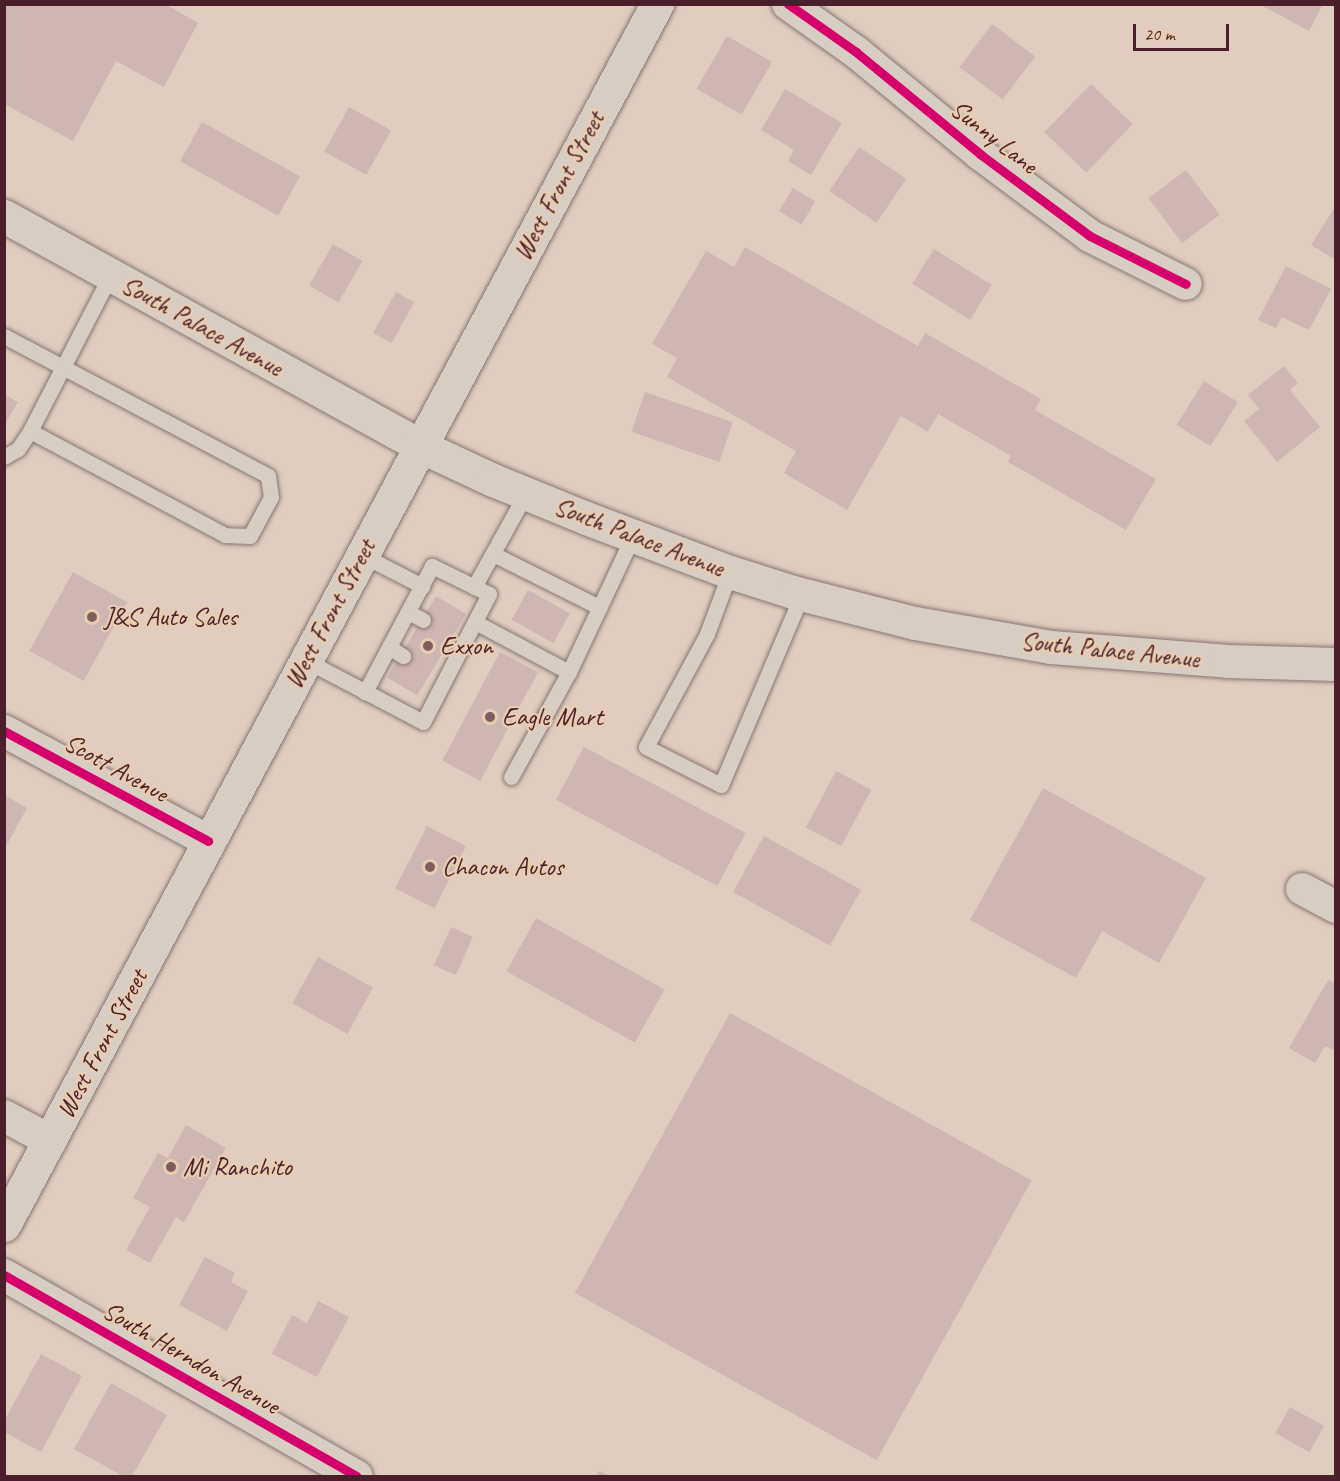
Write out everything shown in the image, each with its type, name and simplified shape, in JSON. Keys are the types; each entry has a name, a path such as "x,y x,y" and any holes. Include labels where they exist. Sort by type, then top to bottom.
{"main road":[{"name":"West Front Street","path":"4,1225 51,1141 208,841 657,4"},
{"name":"South Palace Avenue","path":"4,216 420,446 526,493 730,572 802,594 915,623 1051,647 1227,662 1335,664"}],"street":[{"name":"Sunny Lane","path":"788,4 856,52 980,154 1090,236 1186,284"},
{"name":"Scott Avenue","path":"4,730 208,841"},
{"path":"1302,889 1335,907"},
{"path":"4,1116 51,1141"},
{"name":"South Herndon Avenue","path":"4,1275 318,1467 357,1476"}],"lane":[{"path":"4,457 18,449 30,431 110,276"},
{"path":"4,336 268,476 271,497 250,536 225,535 30,431"},
{"path":"474,587 526,493"},
{"path":"512,777 568,672 633,536"},
{"path":"493,554 599,607"},
{"path":"362,555 422,586"},
{"path":"305,660 365,692 423,722 439,676 459,639 475,622 489,594 432,566 365,692"},
{"path":"730,572 707,634 646,747 721,785 802,594"},
{"path":"408,612 423,620"},
{"path":"475,622 568,672"},
{"path":"388,647 403,656"}],"building":[{"path":"4,4 165,4 198,23 164,87 116,61 73,141 4,104"},
{"path":"1259,4 1323,4 1309,31"},
{"path":"992,24 1035,56 1003,100 960,67"},
{"path":"727,36 772,62 742,115 696,89"},
{"path":"1091,84 1133,124 1086,172 1044,132"},
{"path":"785,89 842,123 811,175 788,161 794,150 761,130"},
{"path":"349,107 391,130 366,175 324,152"},
{"path":"202,122 300,176 278,216 180,161"},
{"path":"859,147 906,179 877,223 829,191"},
{"path":"1186,170 1220,215 1182,243 1148,198"},
{"path":"793,188 815,201 801,225 779,211"},
{"path":"1336,205 1336,260 1311,245"},
{"path":"333,244 362,261 338,303 309,286"},
{"path":"745,247 918,346 925,333 1041,399 1035,410 1156,479 1126,530 1008,462 1011,456 938,414 928,432 901,416 847,510 784,473 796,451 667,377 677,358 652,344 706,251 734,267"},
{"path":"934,249 992,285 970,320 912,284"},
{"path":"1286,266 1331,289 1309,330 1282,317 1276,328 1258,320"},
{"path":"396,292 414,302 392,343 373,333"},
{"path":"1284,366 1298,383 1290,390 1320,427 1277,462 1244,421 1259,409 1248,395"},
{"path":"1204,381 1238,402 1210,446 1176,425"},
{"path":"645,392 733,422 719,462 631,432"},
{"path":"4,394 18,402 4,426"},
{"path":"73,572 127,602 84,681 29,651"},
{"path":"528,590 570,613 553,643 512,620"},
{"name":"Exxon","path":"436,596 466,614 417,695 387,677"},
{"name":"Eagle Mart","path":"500,652 538,672 480,781 442,761"},
{"path":"584,747 746,833 717,886 556,800"},
{"path":"836,771 871,790 841,846 806,828"},
{"path":"1043,788 1206,878 1159,963 1102,931 1076,978 970,920"},
{"path":"4,795 27,808 4,850"},
{"name":"Chacon Autos","path":"427,826 466,846 434,908 395,888"},
{"path":"764,836 861,890 830,946 733,892"},
{"path":"536,918 665,989 635,1043 506,971"},
{"path":"451,927 473,937 456,975 434,965"},
{"path":"318,957 373,988 347,1034 292,1003"},
{"path":"1328,980 1336,984 1336,1051 1325,1046 1315,1063 1289,1048"},
{"path":"730,1013 1032,1180 877,1460 575,1293"},
{"path":"186,1125 226,1148 184,1222 176,1217 150,1263 126,1250 150,1207 133,1198 158,1153 168,1158"},
{"path":"205,1257 235,1273 231,1282 248,1291 227,1331 179,1305"},
{"path":"318,1301 349,1317 317,1377 272,1354 292,1315 307,1323"},
{"path":"41,1354 82,1376 41,1452 4,1432 4,1421"},
{"path":"111,1383 167,1415 132,1476 123,1476 74,1449"},
{"path":"1290,1407 1324,1426 1310,1452 1275,1433"},
{"path":"599,1471 610,1476 596,1476"}],"cycle path":[{"path":"788,4 856,52 980,154 1090,236 1186,284"},
{"path":"4,731 208,841"},
{"path":"4,1275 357,1476"}],"place":[{"name":"J&S Auto Sales","path":"92,617"},
{"name":"Exxon","path":"428,646"},
{"name":"Eagle Mart","path":"490,717"},
{"name":"Chacon Autos","path":"430,867"},
{"name":"Mi Ranchito","path":"171,1167"}]}
